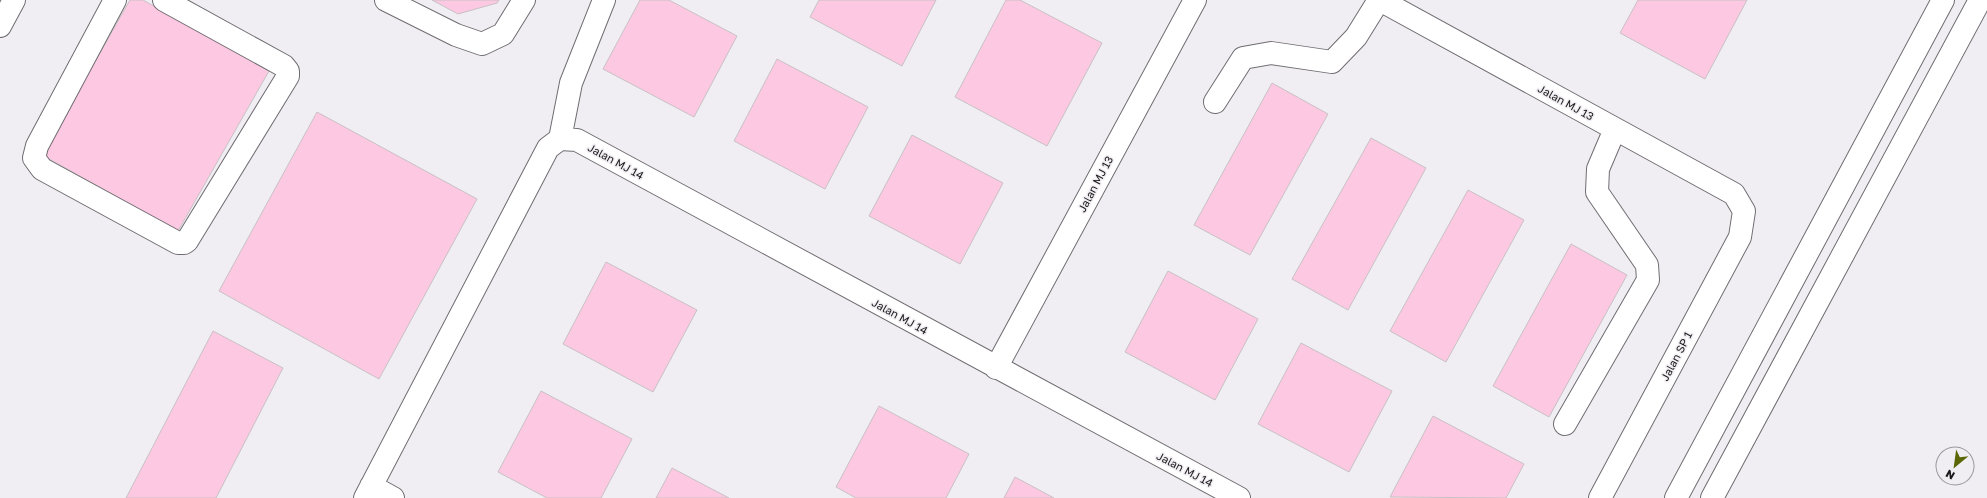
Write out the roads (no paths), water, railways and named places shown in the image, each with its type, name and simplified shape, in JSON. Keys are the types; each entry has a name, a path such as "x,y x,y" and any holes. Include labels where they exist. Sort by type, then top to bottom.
{"street":[{"path":"0,26 12,0"},
{"path":"115,0 37,146 34,158 42,169 178,243 184,244 284,83 288,76 288,71 284,66 164,0"},
{"path":"386,0 456,35 482,44 503,34 524,0"},
{"path":"393,498 368,492 548,148 560,139 571,83 604,0"},
{"name":"Jalan MJ 13","path":"996,368 1195,0"},
{"path":"1215,102 1243,58 1271,53 1332,62 1356,37 1379,0"},
{"name":"Jalan MJ 13","path":"1379,0 1734,194 1744,211"},
{"path":"1676,498 1943,0"},
{"path":"1712,498 1980,0"},
{"path":"1565,424 1648,280 1647,265 1597,192 1598,169 1615,129"},
{"name":"Jalan MJ 14","path":"560,139 577,140 996,368 1239,498"},
{"name":"Jalan SP 1","path":"1600,498 1740,236 1744,211"}]}
